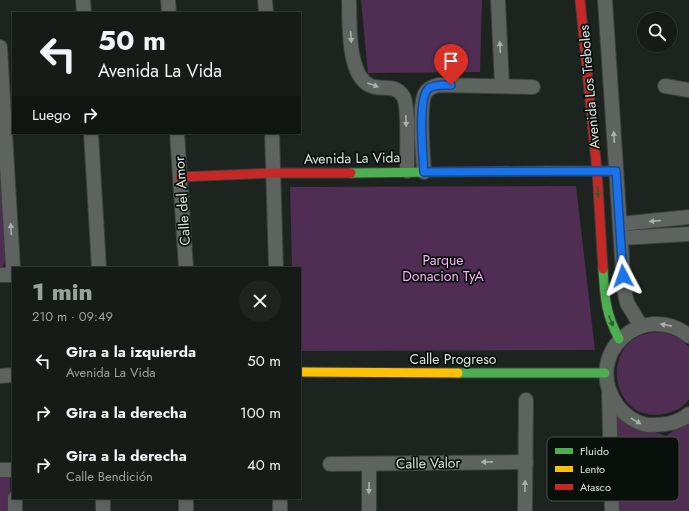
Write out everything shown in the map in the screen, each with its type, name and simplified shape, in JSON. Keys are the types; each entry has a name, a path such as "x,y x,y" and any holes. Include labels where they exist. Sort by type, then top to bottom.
{"street":[{"path":"83,0 84,12"},
{"path":"168,0 169,12"},
{"path":"265,0 266,12"},
{"path":"349,0 353,61 357,73 364,81 374,87 393,88 403,96 406,109 407,171"},
{"path":"498,0 502,86"},
{"name":"Avenida Los Treboles","path":"580,0 597,171 605,300 609,320 619,340"},
{"name":"Avenida Los Treboles","path":"605,0 624,289 627,303 641,326"},
{"path":"0,47 2,129 13,267"},
{"path":"424,172 422,109 424,96 429,88 438,85 533,87"},
{"path":"665,86 689,90"},
{"path":"91,134 99,267"},
{"name":"Calle del Amor","path":"177,134 186,267"},
{"path":"272,134 276,267"},
{"name":"Avenida La Vida","path":"180,177 274,173 407,171 616,171"},
{"path":"620,224 684,219 689,217"},
{"path":"621,238 689,234"},
{"path":"0,275 12,274"},
{"path":"610,437 609,394 605,373 609,355 619,340 641,326 655,324 670,325 683,331 689,336"},
{"name":"Calle Progreso","path":"301,372 605,373"},
{"path":"0,376 12,375"},
{"path":"609,394 622,413 643,424 666,425 689,414"},
{"path":"525,511 526,400"},
{"name":"Calle Valor","path":"330,464 526,462"},
{"path":"369,464 369,511"},
{"path":"0,470 12,470"},
{"path":"15,499 15,511"},
{"path":"103,499 103,511"},
{"path":"186,499 186,511"},
{"path":"280,499 280,511"},
{"path":"612,501 612,511"}],"green space":[{"path":"361,0 482,0 480,72 368,73"},
{"path":"0,152 8,258 2,267 0,267"},
{"name":"Parque Donacion TyA","path":"576,186 595,350 301,351 301,267 292,267 290,187"},
{"path":"664,332 679,338 689,347 689,399 681,407 671,412 663,414 646,414 632,407 623,396 618,381 617,366 622,352 633,340 649,333"},
{"path":"616,417 666,436 689,420 689,511 618,511 618,501 679,501 679,437 616,437"},
{"path":"0,475 10,478 11,511 0,511"}],"traffic: fast":[{"path":"351,173 546,171"},
{"path":"603,269 606,305 619,339"},
{"path":"458,373 605,373"}],"traffic: slow":[{"path":"546,171 616,171"},
{"path":"301,372 458,373"}],"traffic: jam":[{"path":"580,0 597,171 603,269"},
{"path":"180,177 274,173 351,173"}],"route":[{"path":"451,85 438,85 429,88 424,96 422,109 424,172 616,171 623,276"}]}
